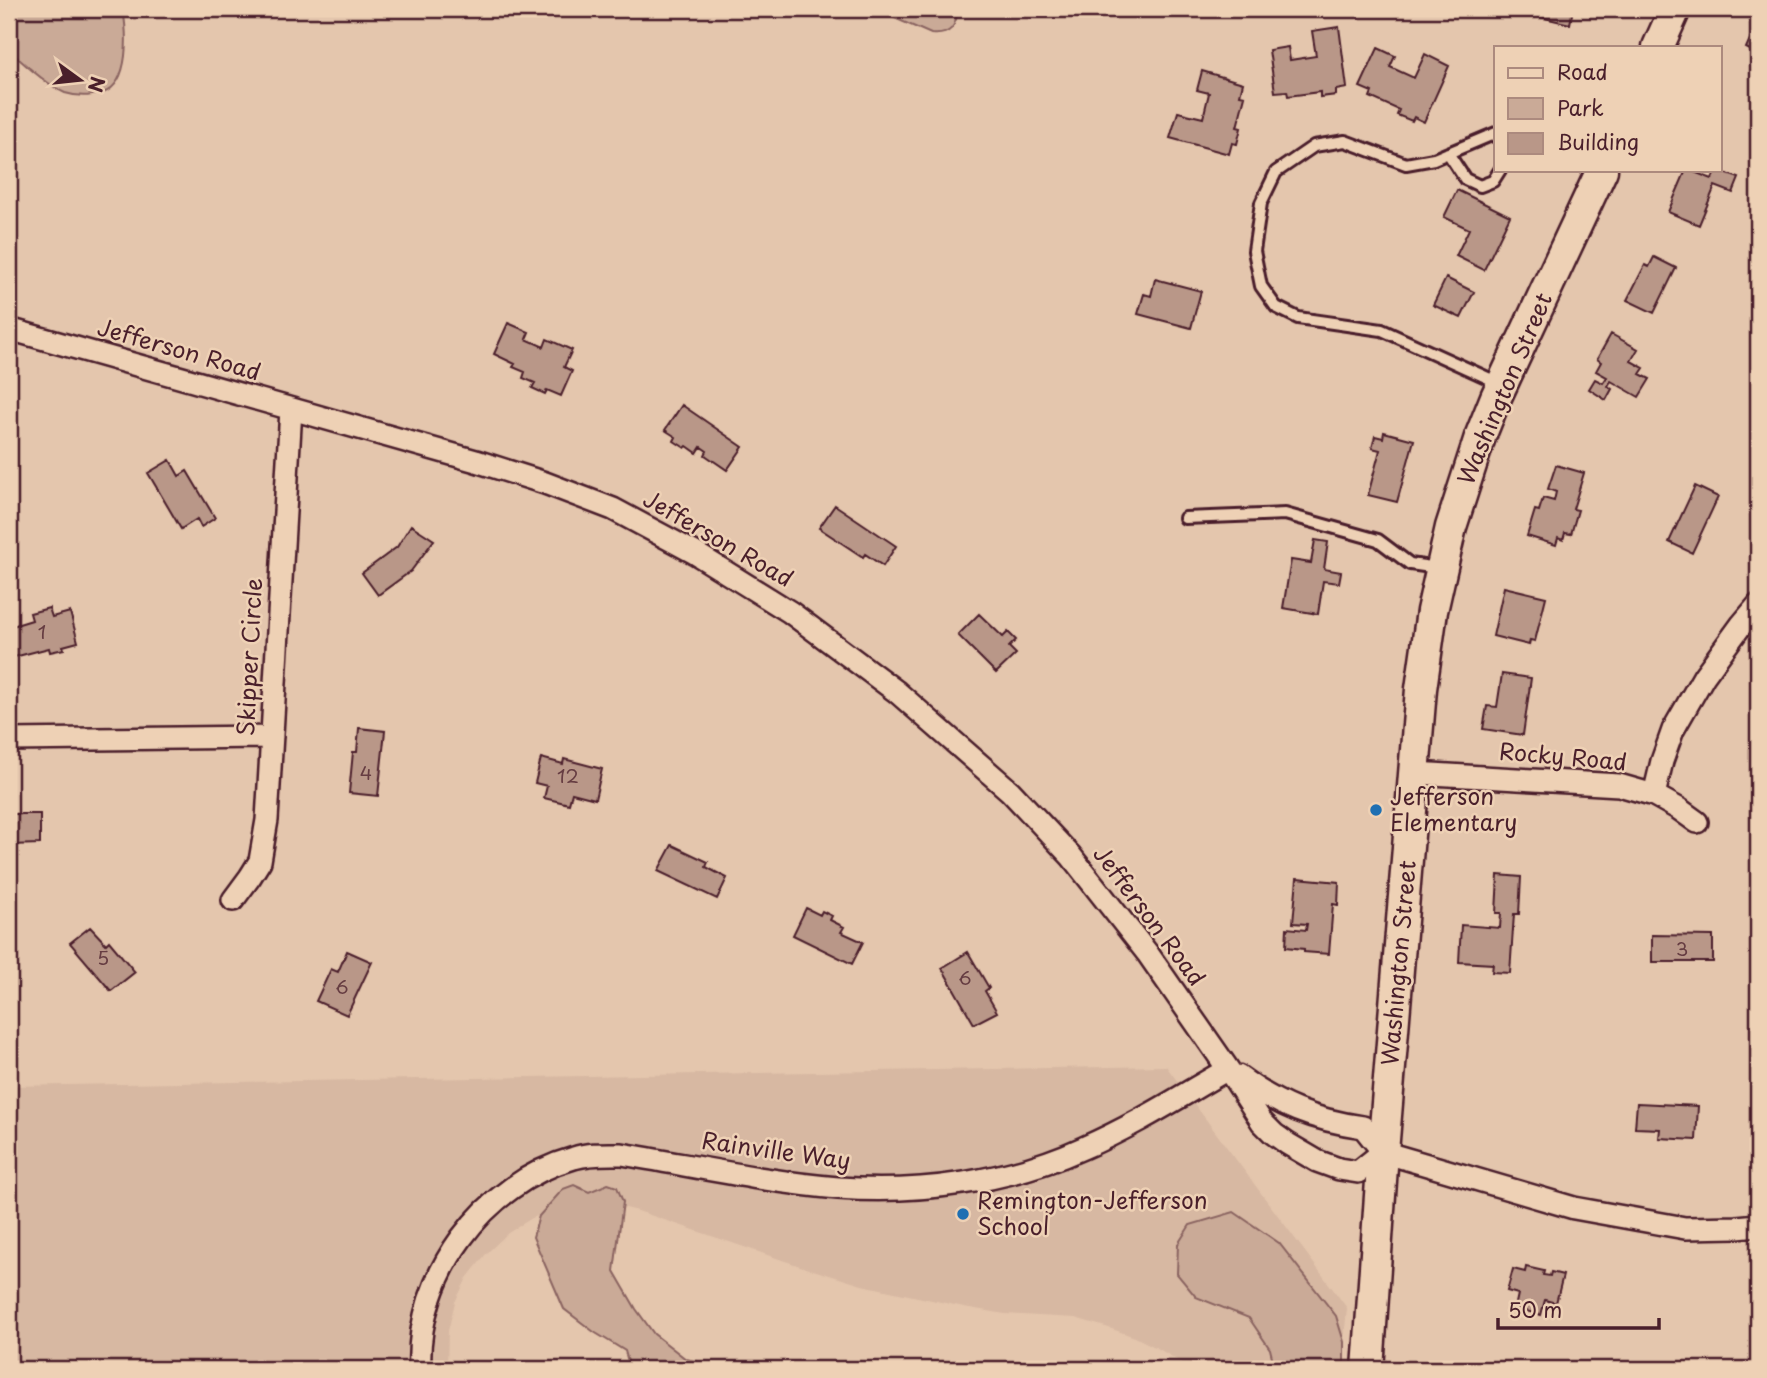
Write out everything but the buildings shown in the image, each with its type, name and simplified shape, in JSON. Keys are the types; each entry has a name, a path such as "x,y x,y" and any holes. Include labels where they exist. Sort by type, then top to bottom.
{"main road":[{"path":"1658,46 1675,9"},
{"name":"Washington Street","path":"1368,1369 1421,689 1432,611 1451,527 1480,437 1601,172"}],"street":[{"name":"Jefferson Road","path":"9,329 545,483 613,509 695,553 790,612 897,692 1010,791 1071,856 1148,954 1262,1122 1274,1134 1302,1153 1339,1169 1358,1172 1383,1152 1363,1127 1297,1111 1278,1102 1228,1069"},
{"name":"Skipper Circle","path":"233,900 260,861 267,820 291,409"},
{"path":"1654,795 1673,730 1710,667 1758,605"},
{"path":"9,740 272,737"},
{"name":"Rocky Road","path":"1415,773 1619,785 1654,795 1697,822"},
{"name":"Rainville Way","path":"420,1369 421,1326 440,1272 453,1249 487,1209 508,1191 550,1166 575,1157 622,1154 793,1183 839,1188 878,1189 963,1183 1006,1174 1083,1149 1140,1120 1228,1069"},
{"path":"1383,1152 1574,1208 1685,1228 1758,1225"}],"lane":[{"path":"1494,134 1434,159 1406,164 1345,141 1314,146 1276,172 1261,203 1254,251 1261,286 1276,307 1298,318 1382,330 1502,384"},
{"path":"1448,153 1465,179 1480,186 1493,181 1499,172"},
{"path":"1185,518 1285,514 1378,540 1410,564 1441,568"}],"shaded area":[{"name":"Remington-Jefferson School","path":"1166,1066 1347,1308 1341,1369 1192,1369 1135,1337 1075,1318 1005,1314 862,1285 614,1205 562,1207 532,1218 508,1233 486,1254 467,1278 455,1302 448,1331 447,1369 9,1369 9,1086"}],"green space":[{"path":"9,9 123,9 126,43 119,79 103,93 85,96 65,93 51,85 9,50"},
{"path":"874,9 958,9 951,29 931,34"},
{"path":"608,1184 617,1187 623,1202 614,1271 636,1309 654,1334 686,1359 729,1369 630,1369 625,1351 564,1309 533,1237 539,1216 563,1189 574,1185 589,1192"},
{"path":"1234,1212 1279,1243 1336,1316 1344,1342 1344,1369 1275,1369 1270,1349 1249,1318 1196,1297 1177,1274 1178,1244 1190,1225"}],"place":[{"name":"Jefferson Elementary","path":"1376,810"},
{"name":"Remington-Jefferson School","path":"963,1214"}]}
